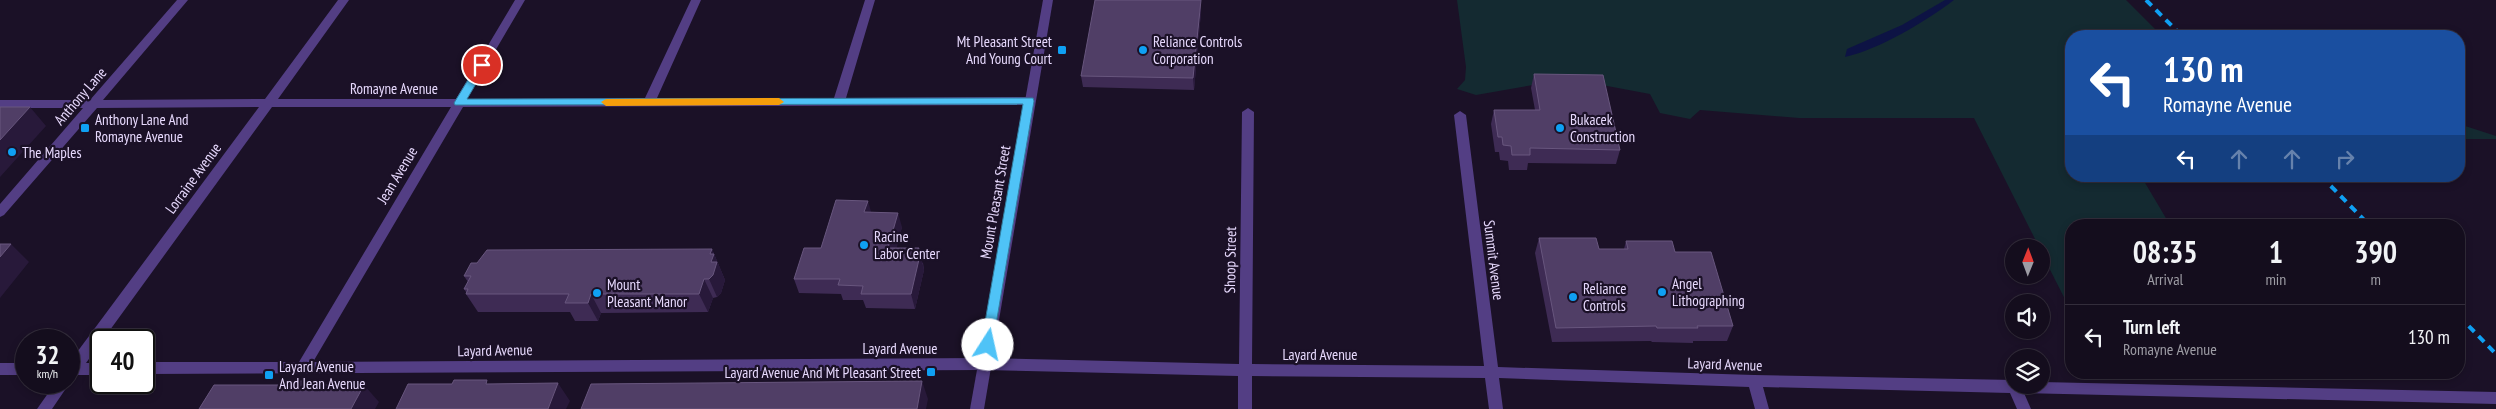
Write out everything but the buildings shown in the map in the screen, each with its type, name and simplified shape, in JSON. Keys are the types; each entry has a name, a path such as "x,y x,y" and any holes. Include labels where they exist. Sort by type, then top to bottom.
{"street":[{"name":"Anthony Lane","path":"0,212 183,0"},
{"name":"Lorraine Avenue","path":"80,359 344,0"},
{"name":"Jean Avenue","path":"302,368 520,0"},
{"path":"649,102 696,0"},
{"path":"839,101 870,0"},
{"name":"Mount Pleasant Street","path":"977,409 1048,0"},
{"name":"Romayne Avenue","path":"0,104 1029,101"},
{"name":"Shoop Street","path":"1245,409 1248,112"},
{"name":"Summit Avenue","path":"1460,115 1496,409"},
{"name":"Layard Avenue","path":"155,368 984,364 1245,370 1490,372 1754,381 2005,386"},
{"path":"0,369 15,369"},
{"path":"1754,381 1762,409"},
{"name":"Layard Avenue","path":"2050,387 2496,398"},
{"path":"44,409 55,394"},
{"path":"2017,394 2024,409"}],"shaded area":[{"path":"1457,0 2126,0 2156,30 2065,30 2065,182 2145,182 2166,219 2065,219 2065,299 2050,270 2050,239 2035,239 1974,118 1799,118 1700,110 1690,119 1660,113 1650,94 1602,85 1539,84 1476,95 1457,89 1465,80 1466,67"},
{"path":"1945,0 1954,0 1902,34 1873,48 1845,57 1847,49 1902,25"},
{"path":"2465,126 2496,136 2496,139 2465,139"}],"railway":[{"path":"2146,0 2176,30"},
{"path":"2327,182 2363,219"},
{"path":"2465,322 2496,354"}],"slow traffic":[{"path":"606,102 779,102"}],"place":[{"name":"Mt Pleasant Street And Young Court","path":"1062,50"},
{"name":"Reliance Controls Corporation","path":"1143,50"},
{"name":"Anthony Lane And Romayne Avenue","path":"85,128"},
{"name":"Bukacek Construction","path":"1560,128"},
{"name":"The Maples","path":"12,152"},
{"name":"Racine Labor Center","path":"864,245"},
{"name":"Angel Lithographing","path":"1662,292"},
{"name":"Mount Pleasant Manor","path":"597,293"},
{"name":"Reliance Controls","path":"1573,297"},
{"name":"Layard Avenue And Mt Pleasant Street","path":"931,372"},
{"name":"Layard Avenue And Jean Avenue","path":"269,375"}],"route":[{"path":"482,65 459,103 1029,101 988,345"}]}
